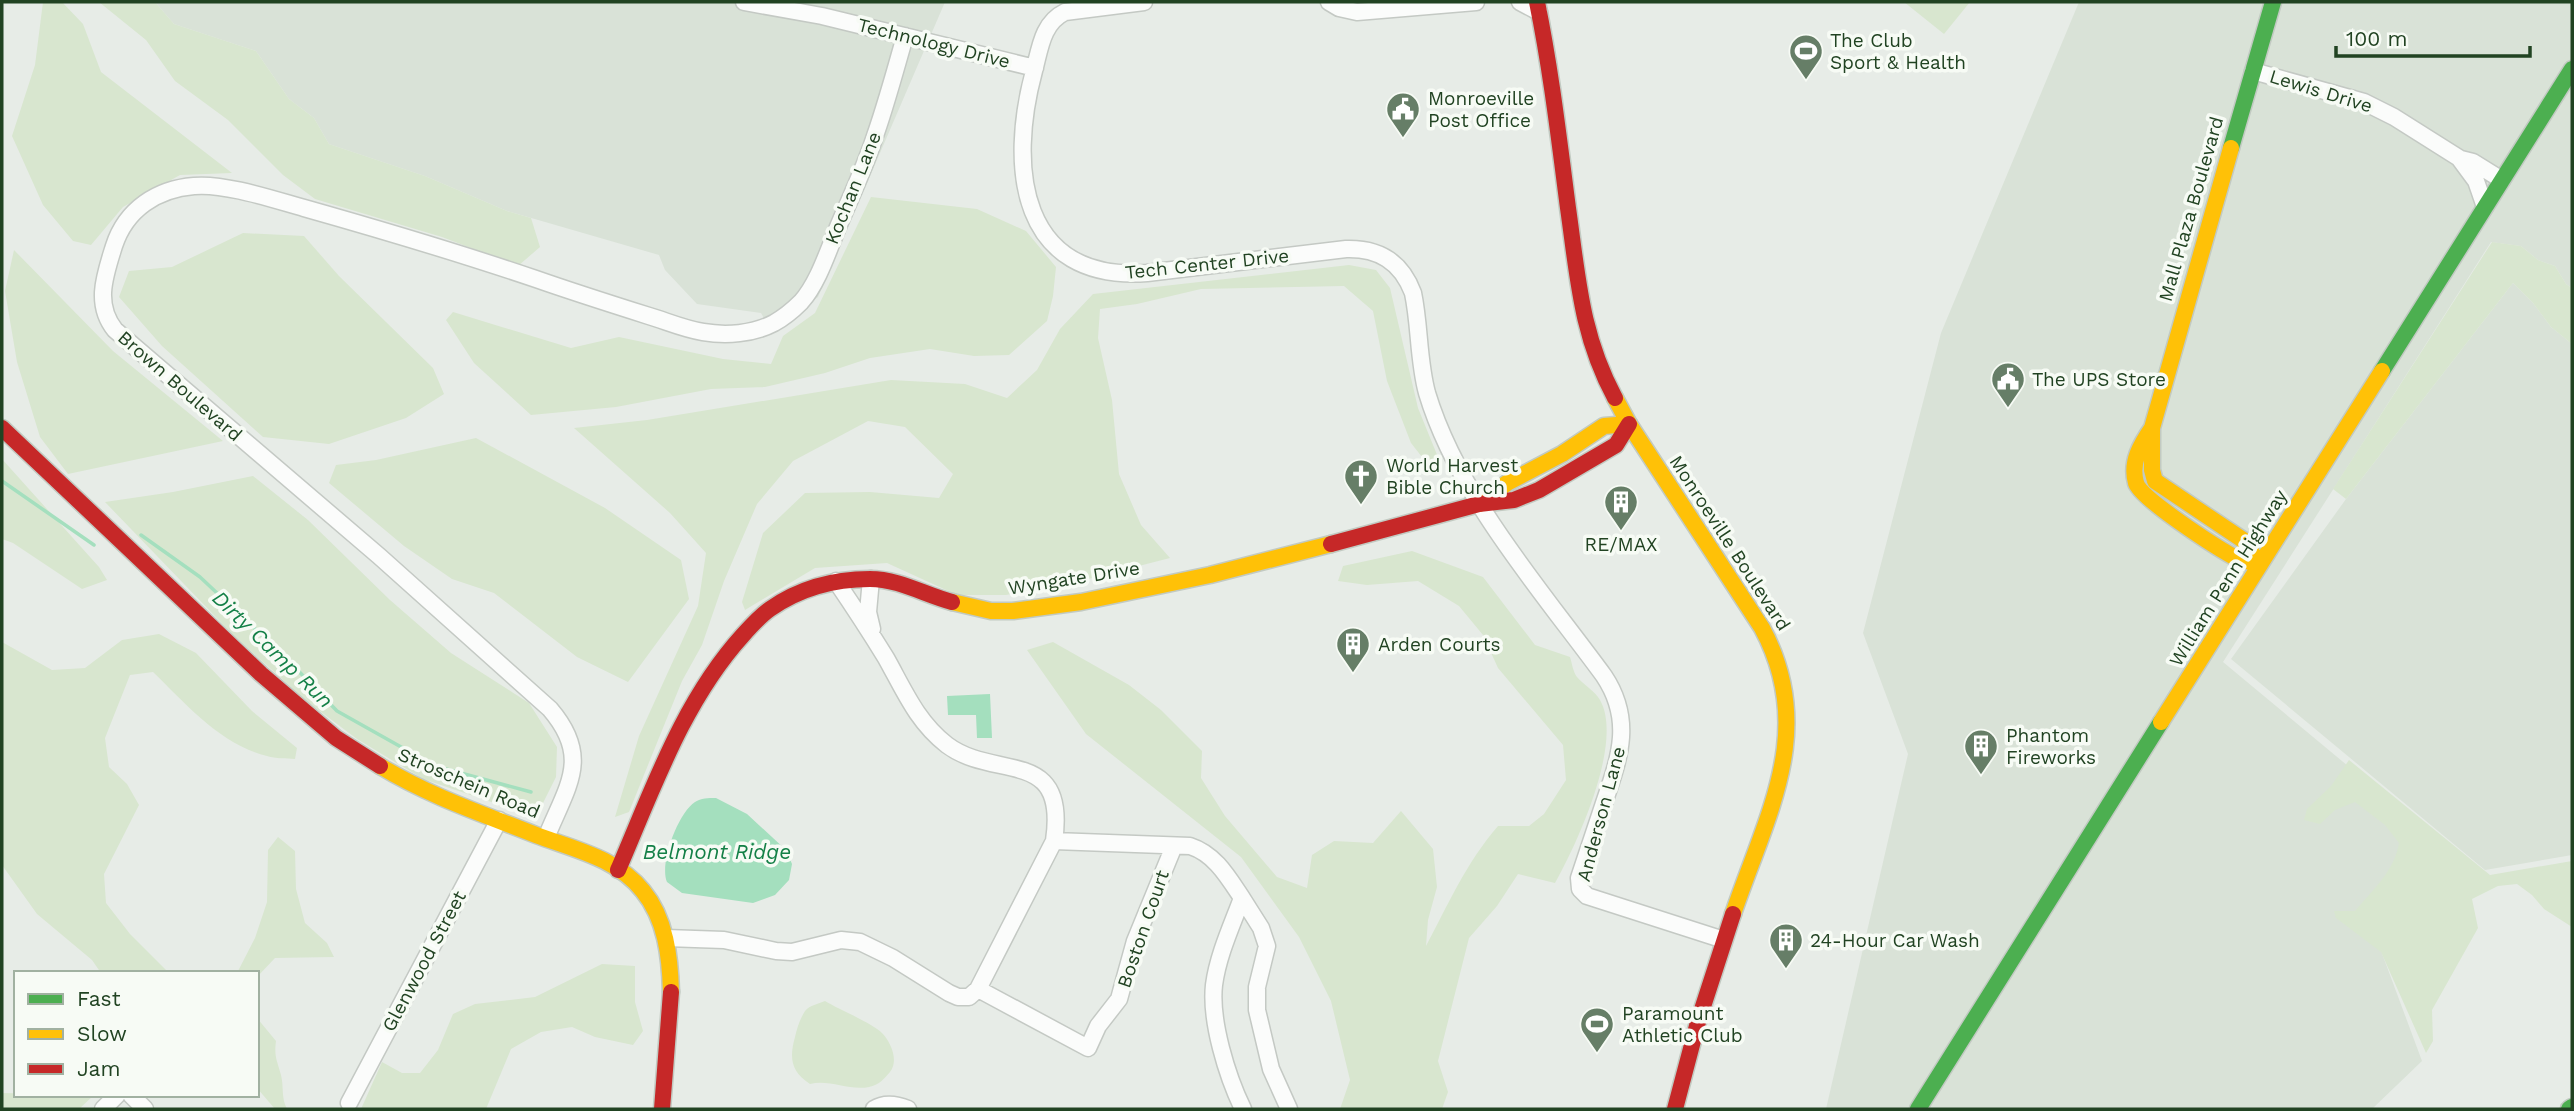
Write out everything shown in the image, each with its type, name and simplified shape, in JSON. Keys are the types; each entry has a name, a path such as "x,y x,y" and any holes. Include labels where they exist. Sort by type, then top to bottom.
{"main road":[{"name":"Mall Plaza Boulevard","path":"2260,565 2243,540 2155,481 2152,470 2152,428 2273,2"},
{"name":"Monroeville Boulevard","path":"1538,7 1550,68 1583,317 1601,372 1629,424 1762,628 1773,649 1784,682 1788,720 1780,774 1724,940 1675,1109"},
{"name":"William Penn Highway","path":"1919,1109 2572,69"},
{"name":"Wyngate Drive","path":"618,870 676,737 695,700 722,658 768,610 805,589 836,581 871,579 894,582 942,599 991,611 1082,602 1210,575 1479,504 1514,499 1539,490 1616,444 1629,424"},
{"name":"Stroschein Road","path":"2,428 202,620 324,730 395,776 547,838 631,877 646,894 660,920 670,960 671,1002 662,1109"}],"street":[{"name":"Technology Drive","path":"744,2 792,7 1035,68"},
{"name":"Tech Center Drive","path":"1144,2 1077,10 1057,16 1046,29 1027,97 1022,131 1022,168 1027,198 1045,234 1066,254 1084,265 1108,273 1132,274 1363,248 1377,252 1396,265 1409,281 1413,293 1422,372 1428,394 1437,420 1479,504"},
{"path":"1329,2 1339,8 1357,12 1426,4 1476,2"},
{"path":"1520,2 1538,7"},
{"name":"Kochan Lane","path":"773,324 801,302 827,254 876,135 905,36"},
{"name":"Lewis Drive","path":"2253,71 2375,106 2459,158 2473,162 2502,180"},
{"name":"Lewis Drive","path":"2459,158 2476,181 2485,207"},
{"name":"Brown Boulevard","path":"547,838 575,762 569,735 561,722 550,709 379,556 115,330 102,307 105,273 117,239 131,214 150,198 173,189 198,185 266,197 416,239 587,297 701,331 726,334 750,332 773,324"},
{"name":"Anderson Lane","path":"1479,504 1604,676 1618,703 1622,736 1619,756 1579,878 1580,889 1587,896 1724,940"},
{"path":"871,579 868,611 874,639"},
{"path":"666,938 724,940 792,952 841,940 860,942 893,958 958,997 969,997 978,989 1054,841 1057,816 1055,802 1042,782 1022,768 966,756 938,737 921,720 874,639 836,581"},
{"name":"Glenwood Street","path":"349,1103 499,820"},
{"path":"1054,841 1190,846 1207,853 1225,873 1265,938 1266,955 1256,987 1257,1010 1271,1069 1289,1109"},
{"name":"Boston Court","path":"978,989 1088,1048 1098,1026 1114,1009 1119,999 1135,941 1174,846"},
{"path":"1242,898 1216,973 1213,997 1232,1087 1243,1109"},
{"path":"874,1109 886,1104 908,1109"}],"shaded area":[{"path":"43,2 62,2 83,24 101,72 232,173 180,175 123,207 91,245 73,241 43,205 12,136 35,65"},
{"path":"99,2 155,2 174,24 256,51 289,99 314,118 329,144 425,176 507,211 531,218 540,247 518,266 442,237 315,199 283,175 228,120 175,81 146,40"},
{"path":"155,2 945,2 818,297 772,332 761,313 697,304 665,270 659,255 507,211 425,176 329,144 314,118 289,99 256,51 174,24"},
{"path":"1904,2 1970,2 1944,34"},
{"path":"2079,2 2572,2 2572,288 2566,284 2555,266 2538,260 2521,246 2491,242 2223,662 2479,875 2377,940 2422,1061 2372,1109 1826,1109 1908,754 1863,633 1941,333"},
{"path":"871,197 977,209 1026,231 1056,267 1047,321 1009,355 974,356 930,349 870,358 825,373 765,387 711,389 616,407 531,415 474,363 446,320 453,312 571,348 619,337 723,359 771,364 783,336 815,313"},
{"path":"243,233 304,236 339,276 433,368 444,394 406,418 329,444 263,437 162,346 119,297 129,271 172,267"},
{"path":"2492,242 2521,246 2538,260 2555,266 2566,284 2572,288 2572,344 2551,327 2513,283 2346,499 2333,489"},
{"path":"14,250 113,351 223,441 68,474 40,437 17,362 5,291"},
{"path":"1349,265 1376,270 1390,288 1418,408 1442,467 1429,466 1411,443 1387,381 1373,311 1344,286 1201,289 1137,304 1100,309 1098,338 1112,400 1119,474 1141,525 1170,558 1088,579 1006,595 957,595 887,563 815,568 745,610 742,602 763,533 805,493 870,492 939,498 953,474 905,427 868,421 793,461 757,504 724,581 702,645 682,681 629,812 615,817 639,736 698,606 706,553 670,513 574,428 647,420 891,380 965,384 1007,398 1037,370 1060,329 1093,294"},
{"path":"2513,283 2551,327 2572,344 2572,855 2485,870 2231,659 2346,499"},
{"path":"476,438 605,508 681,560 689,599 628,682 577,657 494,593 452,579 404,546 329,483 336,465 376,460"},
{"path":"2,459 99,567 107,580 82,589 13,543 2,539"},
{"path":"253,476 308,520 390,600 451,653 529,703 557,747 556,777 536,817 423,779 357,739 309,703 235,637 105,502"},
{"path":"1412,551 1483,577 1535,645 1570,657 1577,677 1600,700 1606,718 1606,741 1595,793 1575,844 1555,883 1518,874 1497,906 1469,938 1438,1061 1448,1092 1442,1109 1340,1109 1350,1080 1331,1001 1299,937 1241,857 1086,734 1027,650 1053,642 1129,685 1161,710 1202,751 1201,778 1225,816 1277,877 1307,888 1312,855 1334,841 1373,843 1401,811 1433,849 1437,887 1428,920 1426,946 1467,869 1498,826 1529,826 1544,814 1566,780 1563,745 1498,668 1483,635 1459,606 1418,581 1367,585 1338,581 1343,566"},
{"path":"159,634 196,653 252,711 297,748 295,759 270,757 250,751 205,722 153,672 130,675 105,738 109,767 127,784 139,805 104,874 106,903 130,934 167,971 100,971 92,960 37,914 2,865 2,642 52,670 85,668 122,640"},
{"path":"2349,760 2490,875 2572,861 2572,927 2544,909 2532,895 2517,884 2498,886 2472,899 2478,928 2432,1010 2433,1041 2426,1053 2381,952 2336,918 2334,911 2355,911 2388,871 2399,843 2385,825 2355,802 2335,810 2320,824 2304,820 2307,809 2331,786"},
{"path":"278,837 295,851 296,889 305,923 327,943 334,957 275,958 259,975 259,971 238,971 255,938 267,902 268,850"},
{"path":"602,964 635,966 635,1002 643,1031 633,1045 595,1037 572,1027 541,1032 511,1049 486,1109 361,1109 382,1062 402,1073 420,1073 438,1050 453,1014 475,1004 535,997"},
{"path":"825,1001 871,1025 888,1041 893,1052 893,1068 878,1083 862,1088 810,1084 795,1069 792,1052 800,1020 807,1009"},
{"path":"259,1020 276,1041 276,1055 287,1109 275,1109 259,1090"},
{"path":"2,1093 14,1093 14,1097 92,1097 79,1109 2,1109"}],"water":[{"path":"990,694 992,738 977,738 976,715 948,715 947,696"},
{"name":"Belmont Ridge","path":"716,798 747,814 786,850 792,864 789,880 775,895 753,903 682,893 667,882 665,874 668,852 682,817 697,801"}],"waterway":[{"name":"Dirty Camp Run","path":"2,481 94,545"},
{"name":"Dirty Camp Run","path":"141,535 200,577 286,658 337,711 435,766 531,792"}],"traffic: fast":[{"path":"2231,148 2273,2"},
{"path":"2382,371 2572,69"},
{"path":"1918,1109 2161,722"}],"traffic: slow":[{"path":"2231,148 2152,428 2144,440 2134,468 2136,483 2151,500 2234,557 2260,565"},
{"path":"2161,722 2382,371"},
{"path":"1615,398 1629,424 1762,628 1778,665 1785,702 1786,737 1781,772 1772,806 1733,914"},
{"path":"1479,504 1507,483 1562,454 1604,426 1629,424"},
{"path":"2152,428 2152,470 2155,481 2243,540 2260,565"},
{"path":"952,602 991,611 1013,611 1081,602 1210,575 1331,544"},
{"path":"380,766 476,812 594,856 621,870 643,891 662,926 668,952 671,992"}],"traffic: jam":[{"path":"1537,2 1551,79 1582,306 1595,352 1615,398"},
{"path":"1331,544 1479,504 1514,500 1539,490 1616,445 1629,424"},
{"path":"2,428 261,674 336,738 380,766"},
{"path":"618,870 657,777 686,717 722,661 766,612 805,590 856,579 902,584 952,602"},
{"path":"1675,1109 1698,1022 1733,914"},
{"path":"662,1109 671,992"}],"place":[{"name":"The Club Sport & Health","path":"1806,81"},
{"name":"Monroeville Post Office","path":"1403,139"},
{"name":"The UPS Store","path":"2008,409"},
{"name":"World Harvest Bible Church","path":"1361,506"},
{"name":"RE/MAX","path":"1621,532"},
{"name":"Arden Courts","path":"1353,674"},
{"name":"Phantom Fireworks","path":"1981,776"},
{"name":"24-Hour Car Wash","path":"1786,970"},
{"name":"Paramount Athletic Club","path":"1597,1054"}]}
